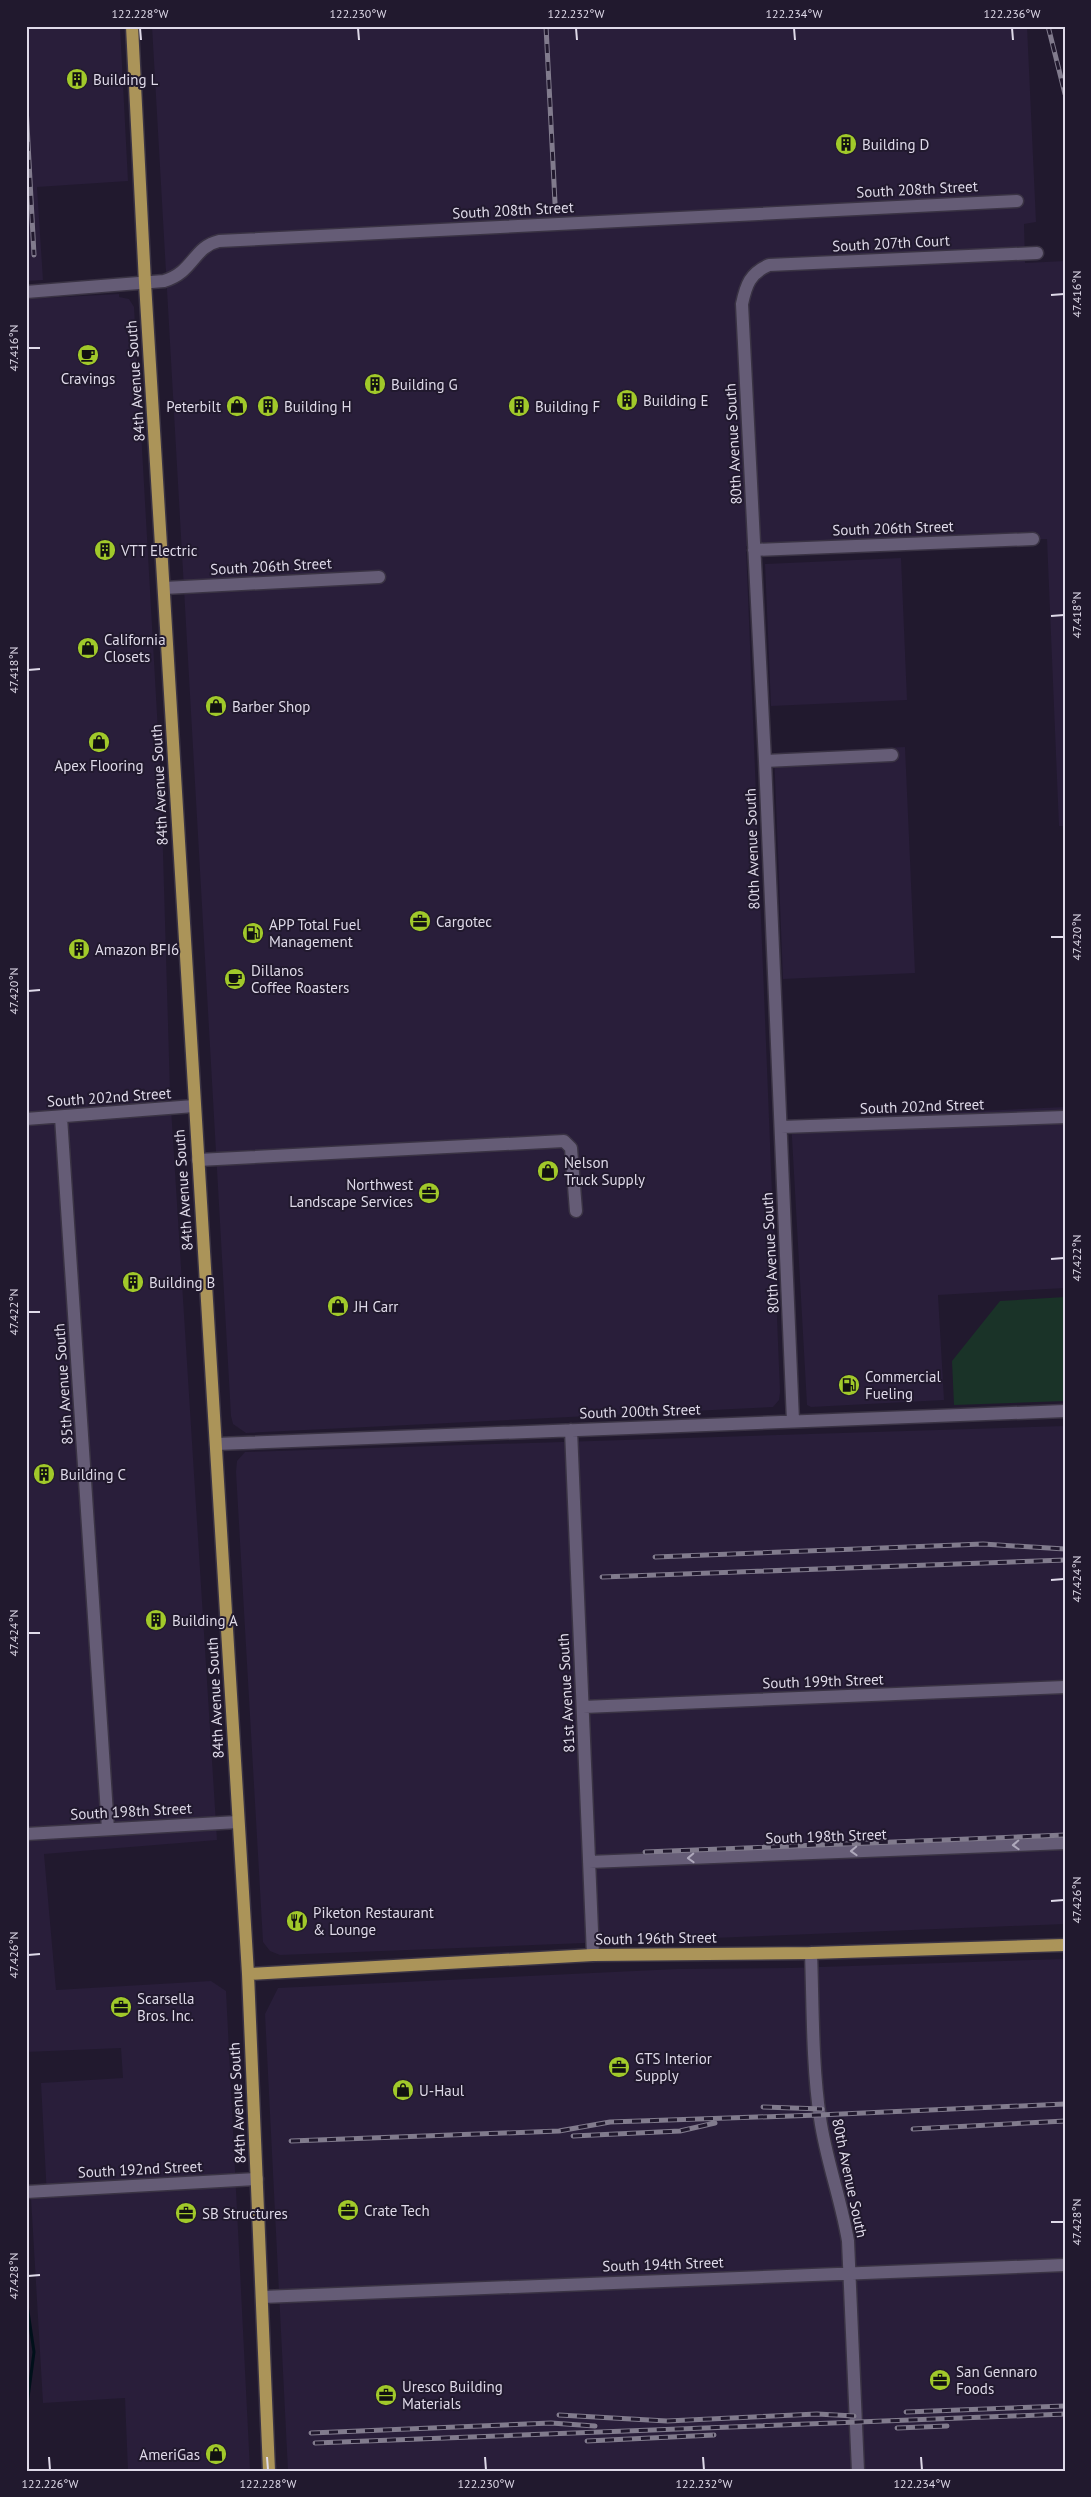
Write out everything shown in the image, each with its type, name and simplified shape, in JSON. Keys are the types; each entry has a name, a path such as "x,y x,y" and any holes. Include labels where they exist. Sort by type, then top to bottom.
{"main road":[{"name":"84th Avenue South","path":"132,26 145,283 194,1106 248,1974 269,2471"},
{"name":"South 196th Street","path":"248,1974 593,1955 811,1953 1065,1945"}],"street":[{"name":"South 208th Street","path":"26,292 145,283 175,278 185,272 204,246 219,241 1017,200"},
{"name":"South 207th Court","path":"751,277 759,269 769,265 1037,253"},
{"name":"80th Avenue South","path":"751,277 742,304 765,761 794,1421"},
{"name":"South 206th Street","path":"754,550 1033,539"},
{"name":"South 206th Street","path":"164,588 379,577"},
{"path":"765,761 892,755"},
{"name":"South 202nd Street","path":"26,1120 194,1106"},
{"name":"85th Avenue South","path":"61,1117 108,1829"},
{"name":"South 202nd Street","path":"781,1127 1065,1118"},
{"path":"198,1160 564,1141 571,1148 576,1211"},
{"name":"South 200th Street","path":"216,1444 1065,1411"},
{"name":"81st Avenue South","path":"571,1430 593,1955"},
{"name":"South 199th Street","path":"583,1707 1065,1688"},
{"name":"South 198th Street","path":"26,1834 238,1822"},
{"name":"South 198th Street","path":"589,1862 1065,1843"},
{"name":"80th Avenue South","path":"811,1953 819,2115 831,2175 843,2215 850,2274 858,2471"},
{"name":"South 192nd Street","path":"26,2192 256,2179"},
{"name":"South 194th Street","path":"262,2296 1065,2265"}],"shaded area":[{"path":"26,26 120,26 128,181 37,187 43,280 26,281"},
{"path":"152,26 1027,26 1036,222 1024,224 1025,263 1065,261 1065,826 1059,826 1047,539 1037,539 1037,532 746,546 780,1392 779,1400 773,1407 246,1433 233,1424 231,1416"},
{"path":"119,294 119,297 129,299 134,307 161,785 170,1092 217,1840 44,1854 56,1990 211,1981 226,1991 250,2470 253,2471 128,2471 125,2398 43,2403 31,2198 47,2197 41,2083 123,2078 121,2048 26,2052 26,299"},
{"path":"901,558 907,700 771,706 765,564"},
{"path":"905,747 915,973 783,979 774,753"},
{"path":"1065,1107 1065,1288 938,1295 944,1400 811,1407 807,1405 791,1120"},
{"path":"1065,1426 1065,1924 280,1955 270,1951 263,1942 236,1472 237,1461 245,1452"},
{"path":"1065,1959 1065,2471 288,2471 265,2014 278,1988 677,1969 790,1968"}],"green space":[{"path":"1065,1297 1065,1401 954,1405 952,1361 1000,1301"}],"waterway":[{"path":"26,2298 34,2352 26,2413"}],"railway":[{"path":"546,26 555,203"},
{"path":"1048,26 1065,94"},
{"path":"26,106 34,255"},
{"path":"655,1557 983,1544 1065,1549"},
{"path":"602,1577 1065,1560"},
{"path":"645,1852 1065,1835"},
{"path":"291,2141 559,2131 610,2122 1065,2104"},
{"path":"763,2107 822,2109"},
{"path":"913,2129 1065,2121"},
{"path":"573,2136 680,2131 715,2123"},
{"path":"906,2412 1065,2406"},
{"path":"559,2415 667,2421 817,2414 854,2416"},
{"path":"315,2443 1065,2414"},
{"path":"311,2433 551,2423 595,2426"},
{"path":"897,2428 947,2426"},
{"path":"587,2441 714,2435"}],"place":[{"name":"Building L","path":"77,79"},
{"name":"Building D","path":"846,144"},
{"name":"Cravings","path":"88,355"},
{"name":"Building G","path":"375,384"},
{"name":"Building E","path":"627,400"},
{"name":"Peterbilt","path":"237,406"},
{"name":"Building H","path":"268,406"},
{"name":"Building F","path":"519,406"},
{"name":"VTT Electric","path":"105,550"},
{"name":"California Closets","path":"88,648"},
{"name":"Barber Shop","path":"216,706"},
{"name":"Apex Flooring","path":"99,742"},
{"name":"Cargotec","path":"420,921"},
{"name":"APP Total Fuel Management","path":"253,933"},
{"name":"Amazon BFI6","path":"79,949"},
{"name":"Dillanos Coffee Roasters","path":"235,979"},
{"name":"Nelson Truck Supply","path":"548,1171"},
{"name":"Northwest Landscape Services","path":"429,1193"},
{"name":"Building B","path":"133,1282"},
{"name":"JH Carr","path":"338,1306"},
{"name":"Commercial Fueling","path":"849,1385"},
{"name":"Building C","path":"44,1474"},
{"name":"Building A","path":"156,1620"},
{"name":"Piketon Restaurant & Lounge","path":"297,1921"},
{"name":"Scarsella Bros. Inc.","path":"121,2007"},
{"name":"GTS Interior Supply","path":"619,2067"},
{"name":"U-Haul","path":"403,2090"},
{"name":"Crate Tech","path":"348,2210"},
{"name":"SB Structures","path":"186,2213"},
{"name":"San Gennaro Foods","path":"940,2380"},
{"name":"Uresco Building Materials","path":"386,2395"},
{"name":"AmeriGas","path":"216,2454"}]}
